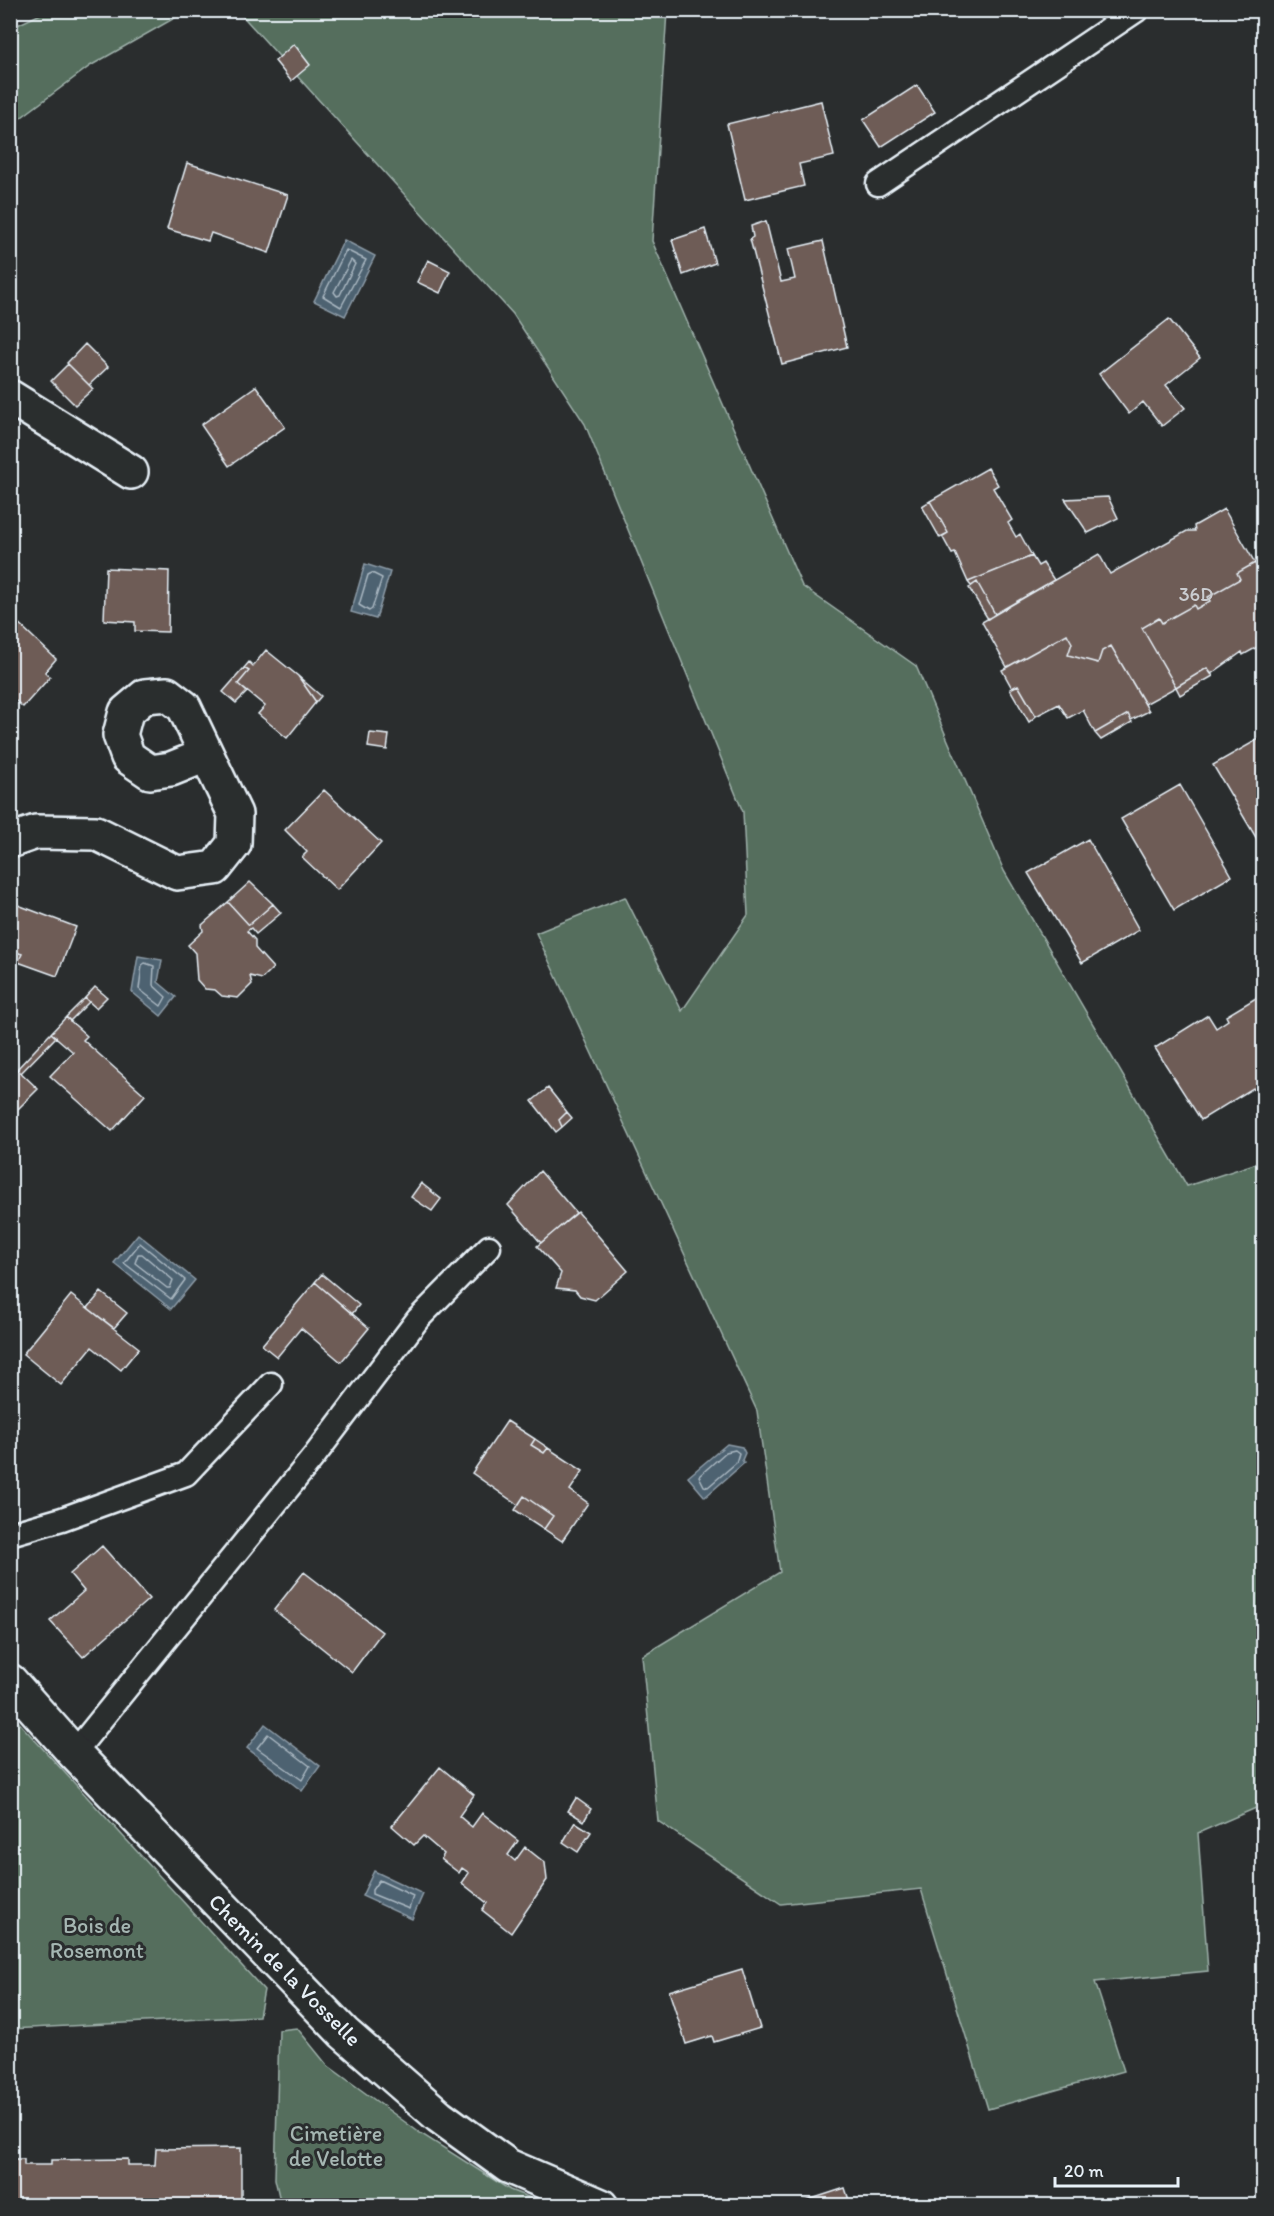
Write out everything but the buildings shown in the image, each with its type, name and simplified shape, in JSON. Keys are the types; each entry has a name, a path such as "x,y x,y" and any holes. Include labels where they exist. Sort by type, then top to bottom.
{"street":[{"path":"10,397 131,472"},
{"path":"10,842 36,832 96,833 177,873 214,868 234,844 235,814 206,754"},
{"name":"Chemin de la Vosselle","path":"10,1681 74,1753 344,2033 439,2116 508,2166 601,2205"}],"lane":[{"path":"878,184 1137,10"},
{"path":"74,1753 315,1455 418,1319 489,1247"},
{"path":"10,1534 63,1519 186,1474 271,1384"}],"green space":[{"path":"47,11 187,11 90,66 11,125 11,28"},
{"path":"238,11 667,11 652,241 802,586 916,666 1004,871 1187,1186 1263,1161 1263,1805 1198,1833 1208,1971 1095,1982 1124,2071 988,2109 921,1889 781,1904 658,1821 642,1656 780,1572 757,1411 536,933 625,897 682,1011 748,915 743,812 585,424 513,314"},
{"name":"Bois de Rosemont","path":"11,1714 264,1990 259,2016 11,2029"},
{"name":"Cimetière de Velotte","path":"297,2028 327,2065 420,2133 510,2190 548,2205 281,2205 275,2179 279,2030"}],"water":[{"path":"344,240 375,256 345,316 314,301"},
{"path":"365,564 390,572 376,619 351,612"},
{"path":"138,956 162,960 158,982 176,997 161,1016 132,992"},
{"path":"138,1234 195,1280 171,1309 114,1263"},
{"path":"727,1444 742,1447 745,1453 742,1460 744,1463 705,1497 688,1477"},
{"path":"265,1724 320,1766 302,1791 247,1748"},
{"path":"374,1871 423,1894 412,1919 362,1896"}]}
